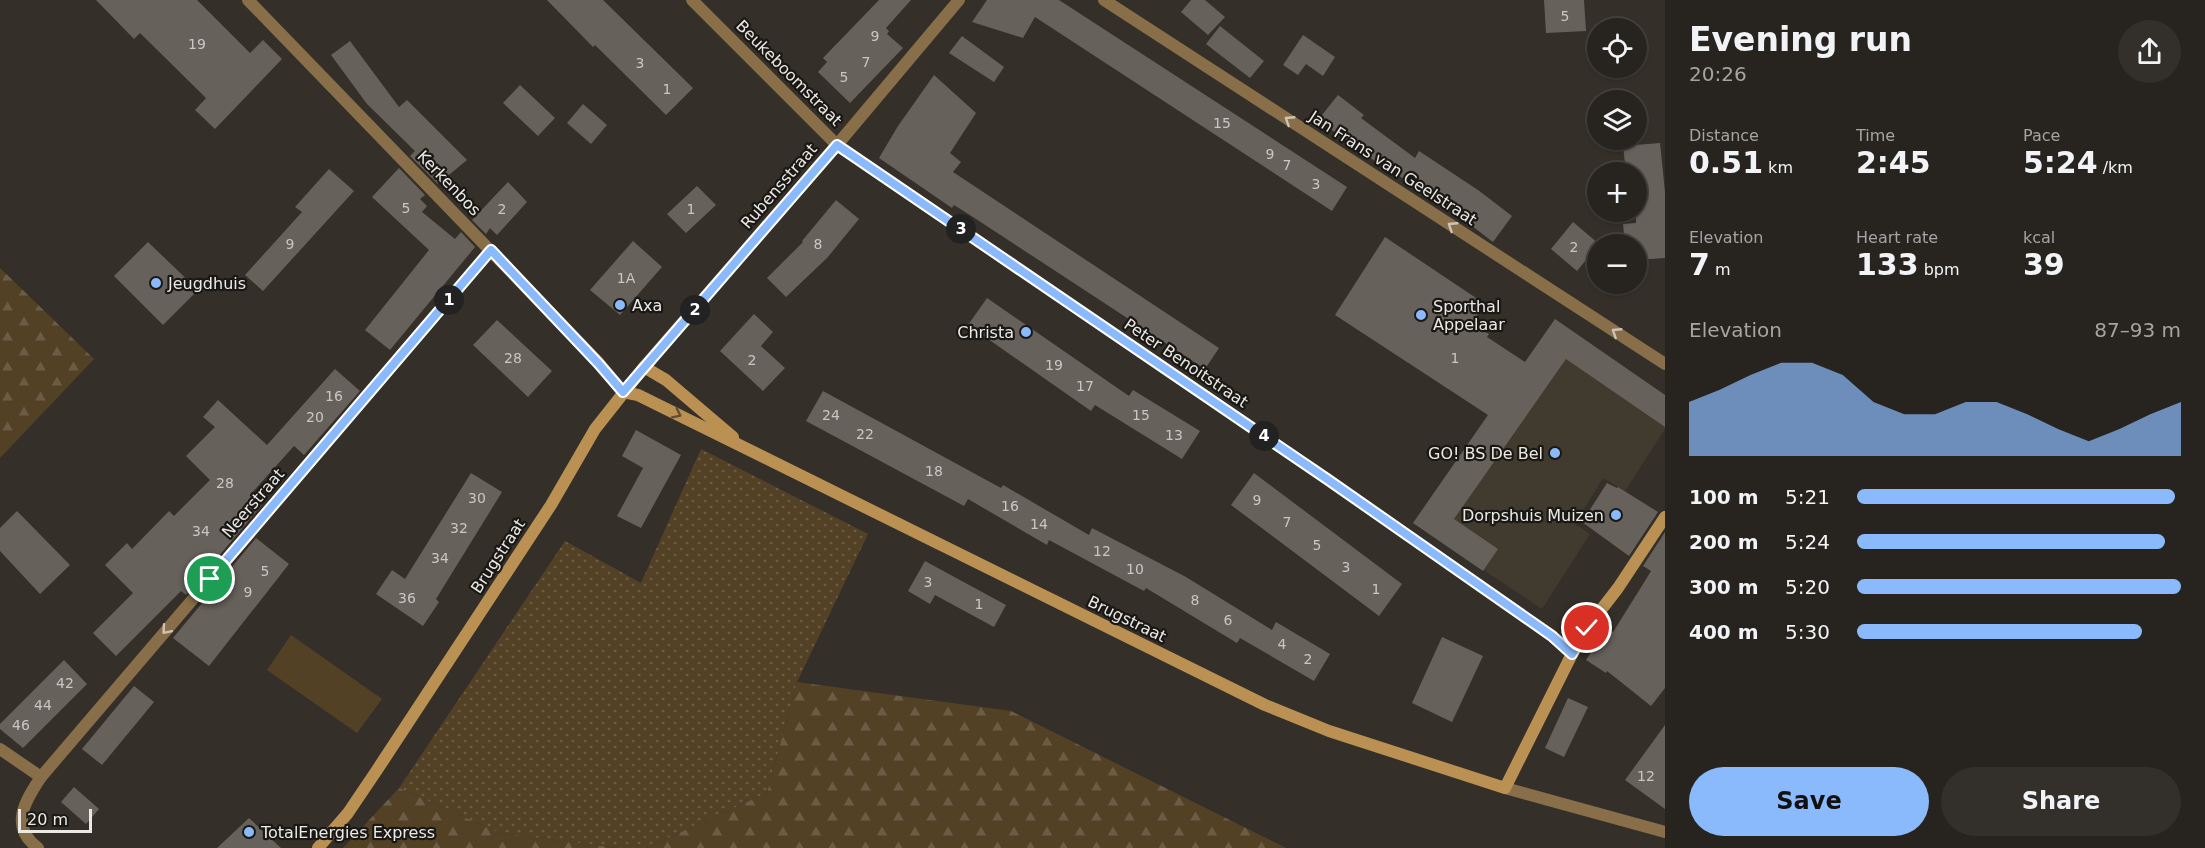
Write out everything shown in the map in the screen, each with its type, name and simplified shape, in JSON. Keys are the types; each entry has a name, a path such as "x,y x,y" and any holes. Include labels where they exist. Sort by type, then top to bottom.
{"street":[{"name":"Kerkenbos","path":"248,0 491,250 623,392"},
{"name":"Beukeboomstraat","path":"692,0 837,145"},
{"name":"Rubensstraat","path":"623,392 959,0"},
{"name":"Jan Frans van Geelstraat","path":"1104,0 1665,364"},
{"name":"Peter Benoitstraat","path":"837,145 1327,479 1552,636 1572,654"},
{"name":"Neerstraat","path":"38,848 31,843 25,833 21,817 24,803 41,777 491,250"},
{"name":"Brugstraat","path":"644,368 666,380 747,450"},
{"name":"Brugstraat","path":"318,848 348,813 377,770 551,505 595,429 623,392 638,395 1265,705 1329,731 1505,788"},
{"path":"1665,517 1618,588 1587,628 1505,788 1665,832"},
{"path":"0,749 41,777"}],"shaded area":[{"name":"GO! BS De Bel","path":"1555,319 1665,395 1665,429 1625,491 1603,478 1575,524 1590,534 1542,609 1413,523"}],"green space":[{"path":"0,268 94,359 0,458"},
{"path":"701,449 868,534 797,682 767,793 646,848 617,848 500,833 399,788 565,541 641,583"},
{"path":"291,635 382,699 357,733 267,670"},
{"path":"797,682 1011,711 1286,848 646,848 767,793"},
{"path":"399,788 500,833 617,848 343,848"}],"building":[{"path":"96,0 197,0 250,53 263,40 282,59 215,129 195,110 206,98 140,33 134,39"},
{"path":"547,0 603,0 693,88 666,115 595,45 593,47"},
{"path":"879,0 911,0 886,28 889,31 887,34 903,48 850,103 818,72 827,62 823,58"},
{"path":"987,0 1059,0 1347,187 1332,211 1035,17 1023,38 972,22"},
{"path":"1191,0 1205,0 1225,17 1208,35 1181,12"},
{"path":"1544,0 1584,0 1586,31 1546,33"},
{"path":"1220,26 1264,61 1250,78 1206,44"},
{"path":"1303,35 1335,57 1323,76 1306,64 1298,75 1283,65"},
{"path":"962,36 1004,67 994,82 949,53"},
{"path":"350,41 399,107 407,100 467,160 438,184 410,156 415,151 367,104 331,55"},
{"path":"934,75 976,113 950,153 961,162 953,172 1219,348 1205,369 973,217 954,205 952,208 879,158 898,126"},
{"path":"520,85 555,118 538,136 503,103"},
{"path":"1338,95 1364,115 1361,118 1415,158 1419,151 1478,190 1512,216 1493,242 1451,210 1383,167 1318,120"},
{"path":"583,104 607,125 591,144 567,123"},
{"path":"1660,143 1665,192 1665,258 1647,259 1647,234 1624,234 1623,224 1647,222 1647,162 1625,162 1623,150 1647,150 1647,144"},
{"path":"399,168 425,195 420,199 427,206 422,212 455,239 461,232 475,247 390,350 365,330 429,250 372,197"},
{"path":"329,169 354,191 263,291 245,275 302,212 295,207"},
{"path":"508,182 527,202 497,235 490,228 486,234 472,220"},
{"path":"697,186 716,205 686,233 667,214"},
{"path":"836,200 859,219 827,258 786,297 767,278 803,242"},
{"path":"1573,222 1587,234 1587,259 1577,271 1551,249"},
{"path":"1385,237 1485,304 1472,323 1489,334 1487,337 1525,362 1555,319 1665,395 1665,427 1566,359 1454,519 1498,549 1483,571 1413,523 1488,415 1335,315"},
{"path":"633,241 662,267 620,315 590,290"},
{"name":"Jeugdhuis","path":"148,242 198,290 163,325 114,276"},
{"path":"987,298 1129,396 1133,390 1200,431 1182,459 1095,405 1091,411 968,325"},
{"path":"754,314 773,332 761,346 785,368 763,391 720,351"},
{"path":"497,320 552,371 528,397 473,345"},
{"path":"335,369 360,391 304,455 294,446 250,495 261,506 186,595 181,591 116,656 93,633 133,593 105,565 127,543 132,549 169,511 174,516 210,480 186,456 215,427 203,417 218,400 267,445"},
{"path":"823,391 1001,488 1003,485 1089,535 1092,528 1186,577 1272,630 1276,622 1330,654 1314,681 1240,638 1237,643 1146,588 1144,591 1049,540 1047,545 968,499 964,506 806,421"},
{"path":"636,430 681,455 641,528 617,516 643,468 622,456"},
{"path":"471,473 502,492 436,599 439,602 423,626 376,594 392,570 405,579"},
{"path":"1254,473 1402,584 1379,616 1231,505"},
{"name":"Dorpshuis Muizen","path":"1607,483 1618,487 1658,512 1629,556 1582,522"},
{"path":"17,511 70,565 40,594 0,551 0,528"},
{"path":"1665,532 1665,688 1651,706 1607,671 1606,673 1586,660 1606,628 1613,632 1640,589 1651,571 1643,566"},
{"path":"256,538 289,564 209,666 173,638"},
{"path":"925,561 1006,605 994,627 935,595 930,604 908,591"},
{"path":"1442,637 1483,656 1452,722 1412,703"},
{"path":"64,660 87,684 23,748 0,729 0,724"},
{"path":"134,686 154,702 102,765 82,749"},
{"path":"1568,698 1588,707 1564,757 1545,748"},
{"path":"1665,725 1665,809 1625,780"},
{"path":"74,787 99,809 86,824 61,802"},
{"name":"TotalEnergies Express","path":"249,818 281,848 217,848"}],"place":[{"name":"Jeugdhuis","path":"156,283"},
{"name":"Axa","path":"620,305"},
{"name":"Sporthal Appelaar","path":"1421,315"},
{"name":"Christa","path":"1026,332"},
{"name":"GO! BS De Bel","path":"1555,453"},
{"name":"Dorpshuis Muizen","path":"1616,515"},
{"name":"TotalEnergies Express","path":"249,832"}],"route":[{"path":"210,579 491,250 623,392 837,145 1327,479 1552,636 1572,654 1587,628"}]}
